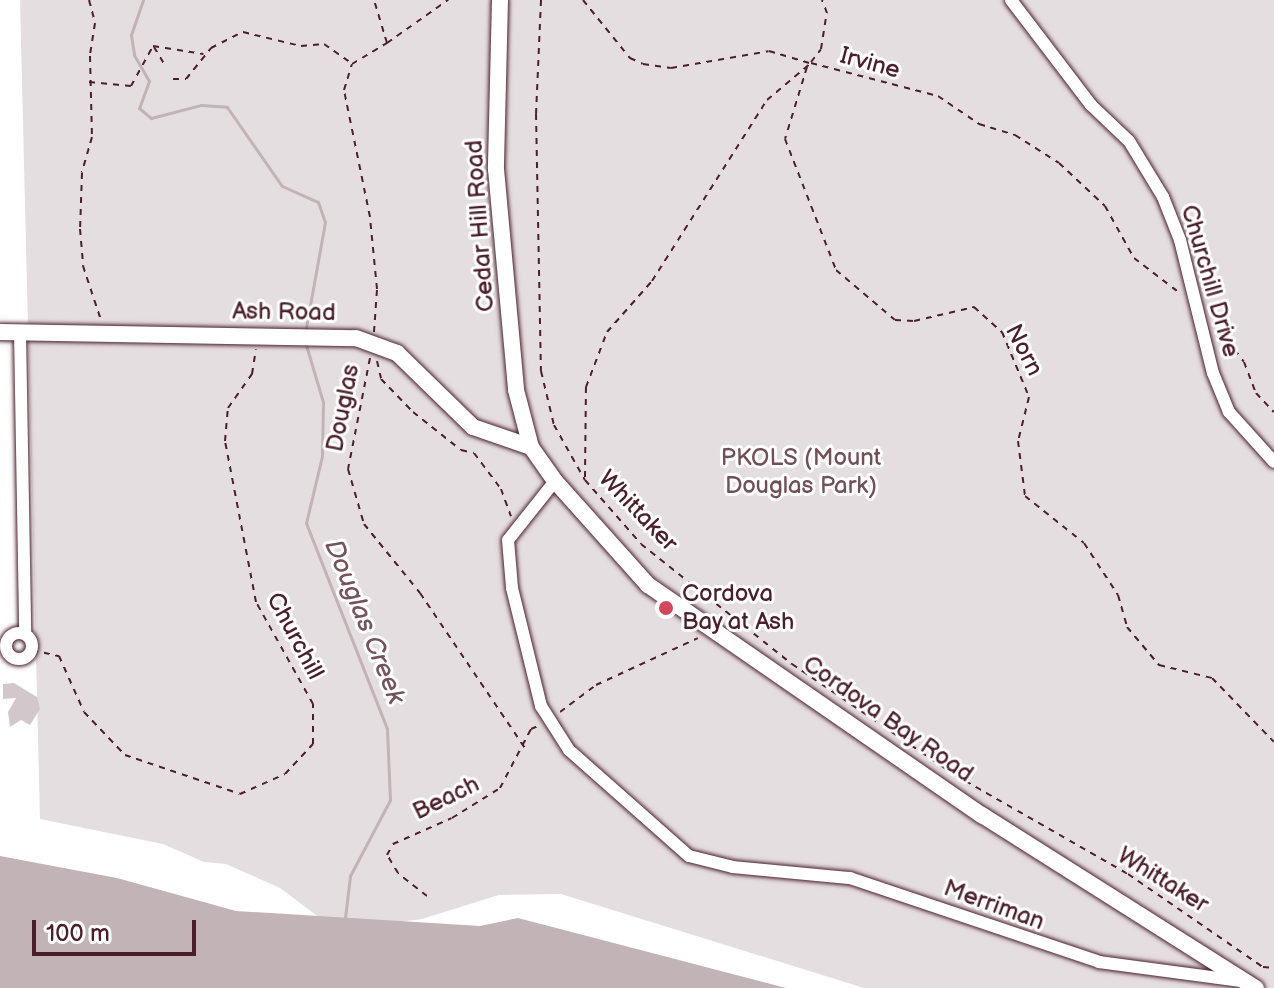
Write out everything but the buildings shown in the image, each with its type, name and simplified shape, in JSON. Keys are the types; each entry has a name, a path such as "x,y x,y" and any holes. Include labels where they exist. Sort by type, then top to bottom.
{"main road":[{"name":"Cedar Hill Road","path":"500,0 496,169 516,390 531,447"},
{"name":"Ash Road","path":"0,332 303,336 373,344 397,353 473,427 531,447"},
{"name":"Cordova Bay Road","path":"531,447 555,481 648,585 982,815 1251,985"}],"street":[{"name":"Churchill Drive","path":"1011,0 1091,105 1129,141 1156,186 1180,240 1229,412 1274,462"},
{"path":"20,333 25,634 32,650 18,660 5,649 9,637 25,634"},
{"path":"547,722 512,588 508,540 515,526 555,481"},
{"name":"Merriman","path":"547,722 569,750 689,856 780,873 850,878 1099,962 1251,985"}],"path":[{"path":"89,0 95,23 89,82 92,137 82,173 80,229 83,266 102,334"},
{"path":"374,0 387,43"},
{"path":"173,79 186,79 204,55 233,33 243,32 301,46 324,44 352,64 448,0"},
{"name":"Whittaker","path":"541,0 536,114 541,371 554,425 585,480 641,544 736,620 955,775 1128,874 1263,967 1274,968"},
{"path":"583,0 630,58 643,64 671,68 769,51 811,63"},
{"name":"Norn","path":"822,0 827,13 821,49 802,75 785,139 836,270 895,320 914,321 974,307 1002,332 1029,397 1018,441 1025,496 1084,543 1118,595 1127,627 1159,665 1212,678 1274,742"},
{"path":"89,82 127,86 153,46"},
{"path":"153,46 204,55"},
{"path":"153,46 165,65"},
{"name":"Irvine","path":"585,480 586,387 607,332 652,281 767,100 811,63 938,96 979,124 1015,135 1059,163 1105,206 1134,258 1196,303 1223,332 1244,362 1256,393 1274,412"},
{"name":"Douglas","path":"352,64 344,90 370,217 377,289 373,344 348,469 364,524 420,593 525,748"},
{"name":"Churchill","path":"32,650 59,656 84,712 125,755 240,794 285,774 313,744 313,704 256,602 225,441 228,408 252,374 258,336"},
{"path":"373,344 381,379 413,412 461,450 474,453 501,489 515,526"},
{"name":"Beach","path":"427,896 398,873 387,855 393,844 480,804 500,788 525,748 531,729 547,722 596,685 666,649 718,631 736,620"}],"green space":[{"name":"PKOLS (Mount Douglas Park)","path":"20,0 1274,0 1274,988 864,988 561,894 499,895 422,919 336,930 280,888 226,864 204,862 163,844 40,819"}],"shaded area":[{"path":"0,856 117,878 236,911 480,926 518,918 786,988 0,988"}],"waterway":[{"name":"Douglas Creek","path":"143,0 131,35 134,55 149,81 139,108 151,118 201,105 227,107 282,186 318,202 325,222 305,333"},
{"name":"Douglas Creek","path":"306,345 323,402 322,456 306,523 387,729 390,800 350,876 345,918"}],"place":[{"name":"Cordova Bay at Ash","path":"666,608"}]}
